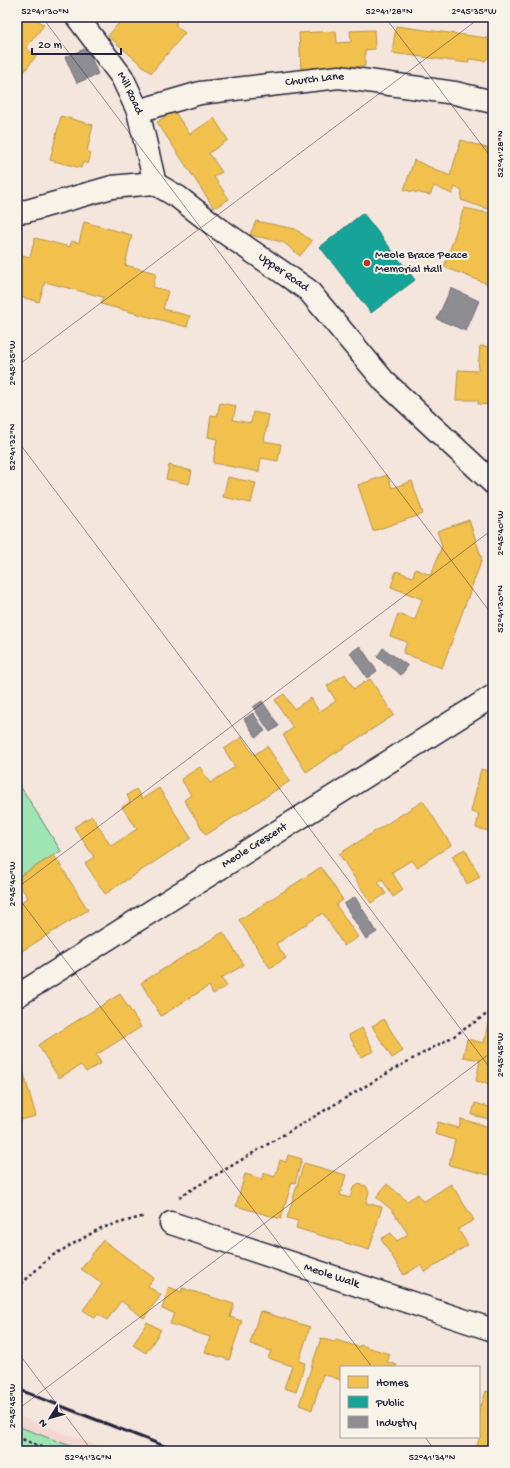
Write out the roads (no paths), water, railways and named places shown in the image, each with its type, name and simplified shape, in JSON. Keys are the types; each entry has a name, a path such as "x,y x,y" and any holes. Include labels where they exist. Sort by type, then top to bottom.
{"street":[{"name":"Mill Road","path":"78,17 122,77 138,111 154,183"},
{"name":"Church Lane","path":"138,111 200,93 338,78 455,93 493,102"},
{"path":"17,212 27,212 112,188 154,183"},
{"name":"Upper Road","path":"154,183 178,197 218,228 308,290 384,381 493,483"},
{"name":"Meole Crescent","path":"17,996 493,696"},
{"name":"Meole Walk","path":"171,1223 493,1328"}],"railway":[{"path":"17,1389 177,1451"}],"place":[{"name":"Meole Brace Peace Memorial Hall","path":"367,263"}]}
